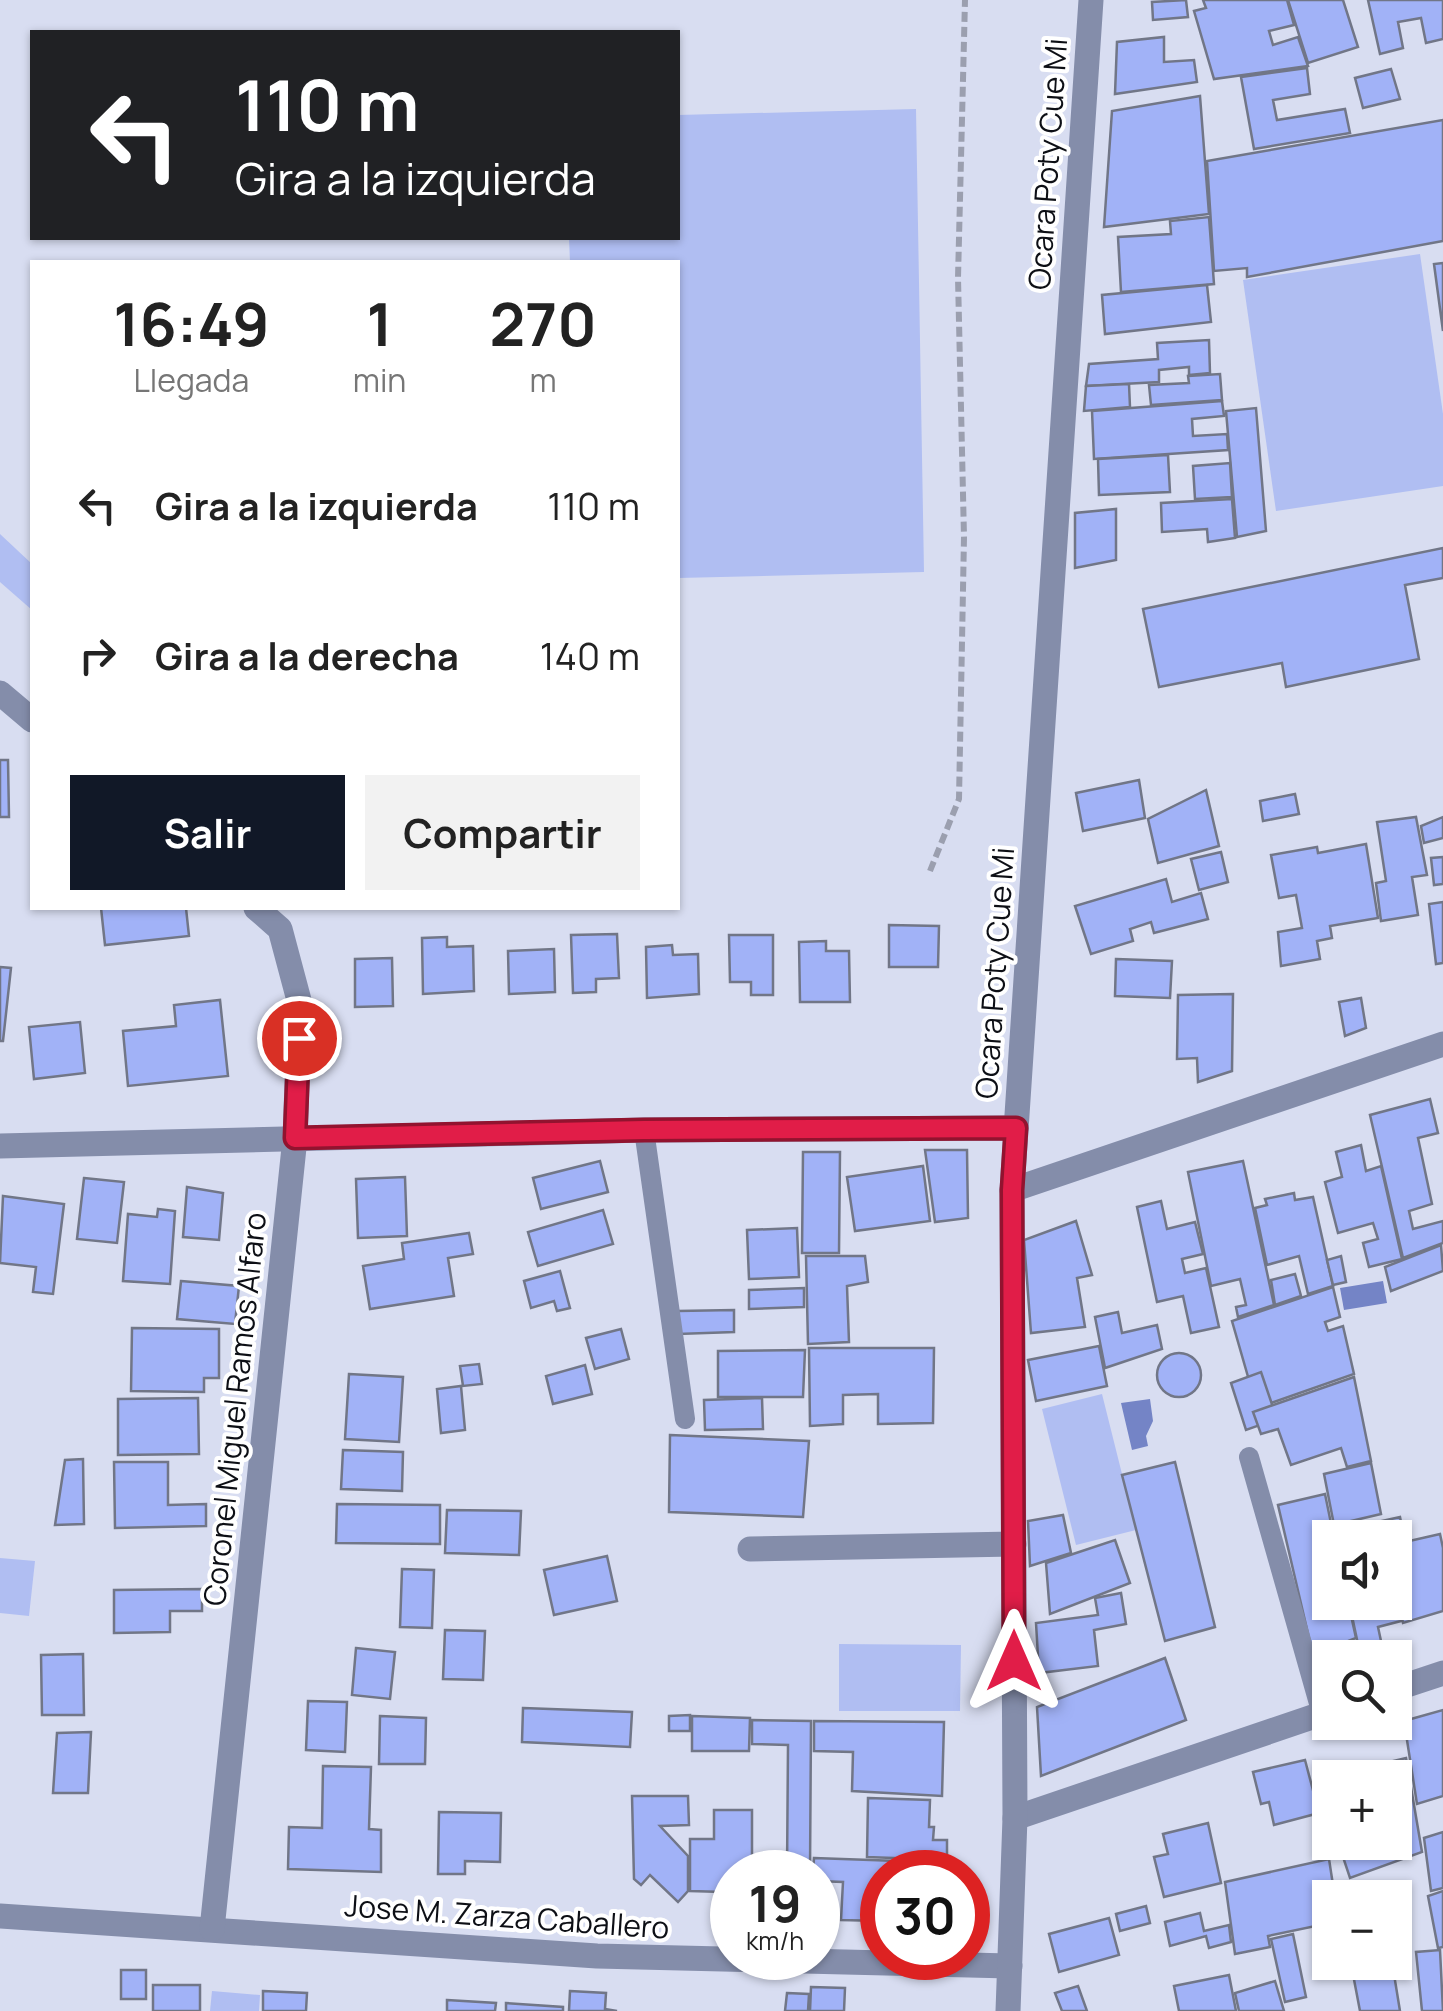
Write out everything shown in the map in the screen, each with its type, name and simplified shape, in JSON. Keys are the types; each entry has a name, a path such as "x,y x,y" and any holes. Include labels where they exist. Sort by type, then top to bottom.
{"street":[{"name":"Ocara Poty Cue Mi","path":"1008,2011 1016,1818 1012,1190 1090,0"},
{"path":"0,693 30,718"},
{"name":"Coronel Miguel Ramos Alfaro","path":"212,1930 295,1138 300,1004 280,929 258,910"},
{"path":"1012,1190 1443,1044"},
{"path":"0,1146 644,1130 1016,1128"},
{"path":"750,1549 1014,1544"},
{"path":"1412,1683 1443,1672"},
{"path":"1016,1818 1312,1717"},
{"name":"Jose M. Zarza Caballero","path":"0,1916 598,1956 1010,1966"}],"lane":[{"path":"644,1130 685,1419"},
{"path":"1249,1457 1312,1666"}],"path":[{"path":"930,872 959,799 964,538 958,278 966,0"}],"shaded area":[{"path":"916,109 924,572 680,578 680,260 570,260 569,240 680,240 680,115"},
{"path":"1420,254 1443,414 1443,486 1276,511 1243,280"},
{"path":"0,534 30,562 30,608 0,582"},
{"path":"1383,1281 1387,1303 1344,1310 1340,1288"},
{"path":"1102,1394 1136,1530 1076,1545 1042,1409"},
{"path":"1150,1399 1153,1421 1146,1436 1148,1446 1132,1450 1121,1403"},
{"path":"0,1558 35,1561 29,1616 0,1613"},
{"path":"839,1644 961,1645 960,1711 839,1711"},
{"path":"212,1991 260,1995 259,2011 210,2011"}],"building":[{"path":"1186,0 1188,17 1153,20 1152,2"},
{"path":"1203,0 1287,0 1294,25 1269,31 1273,45 1298,37 1308,66 1214,79 1194,11 1206,8"},
{"path":"1288,0 1343,0 1358,47 1308,63"},
{"path":"1368,0 1443,0 1443,39 1426,43 1421,18 1398,22 1403,48 1380,54"},
{"path":"1164,37 1164,62 1194,60 1197,82 1115,94 1117,42"},
{"path":"1307,68 1310,94 1273,100 1277,120 1345,109 1350,133 1254,149 1241,77"},
{"path":"1391,69 1400,99 1363,108 1355,78"},
{"path":"1200,96 1209,214 1104,227 1112,111"},
{"path":"1443,120 1443,241 1247,277 1247,268 1214,271 1207,161"},
{"path":"1209,217 1214,284 1121,292 1118,237 1171,234 1170,221"},
{"path":"1443,263 1443,331 1434,264"},
{"path":"1207,285 1211,322 1105,334 1102,295"},
{"path":"1209,340 1210,373 1189,375 1189,367 1159,370 1159,382 1086,386 1089,364 1158,359 1157,343"},
{"path":"1220,374 1222,400 1151,405 1149,385 1189,383 1188,376"},
{"path":"1129,384 1130,407 1084,411 1086,386"},
{"path":"1222,401 1224,416 1192,419 1193,436 1227,434 1228,450 1094,459 1092,411"},
{"path":"1256,408 1266,531 1237,537 1226,411"},
{"path":"1168,455 1170,492 1099,495 1098,459"},
{"path":"1230,463 1232,497 1195,499 1193,466"},
{"path":"1232,499 1235,538 1208,542 1207,529 1162,532 1161,503"},
{"path":"1116,509 1116,560 1075,568 1075,513"},
{"path":"1443,548 1443,578 1405,585 1419,659 1286,687 1282,663 1159,687 1143,609"},
{"path":"0,760 8,760 9,817 0,817"},
{"path":"1139,780 1145,818 1083,831 1076,793"},
{"path":"1206,790 1219,846 1158,863 1148,819"},
{"path":"1295,794 1299,814 1263,821 1260,801"},
{"path":"1416,817 1427,875 1412,877 1418,915 1381,921 1376,883 1386,881 1377,822"},
{"path":"1443,817 1443,838 1424,843 1421,826"},
{"path":"1366,844 1378,918 1330,926 1332,938 1317,941 1320,959 1281,966 1278,932 1302,928 1296,895 1279,898 1271,855 1317,847 1318,853"},
{"path":"1221,852 1228,882 1199,890 1191,859"},
{"path":"1443,857 1443,884 1434,885 1431,858"},
{"path":"1166,879 1172,902 1201,893 1208,919 1154,933 1151,922 1130,929 1133,941 1091,954 1075,906"},
{"path":"1443,902 1443,963 1436,964 1429,904"},
{"path":"101,910 186,910 189,936 105,945"},
{"path":"889,925 939,926 938,967 889,967"},
{"path":"617,934 619,978 596,979 596,992 573,993 571,935"},
{"path":"729,935 773,935 773,995 751,995 751,982 730,982"},
{"path":"447,937 447,947 473,946 474,991 423,994 422,938"},
{"path":"826,941 826,951 849,951 850,1002 800,1002 799,942"},
{"path":"672,945 673,955 698,954 699,994 647,998 646,947"},
{"path":"554,949 555,992 509,994 508,951"},
{"path":"392,958 393,1006 355,1007 355,959"},
{"path":"1116,959 1172,961 1170,998 1115,996"},
{"path":"0,967 11,968 3,1041 0,1041"},
{"path":"1233,994 1232,1071 1198,1082 1197,1058 1177,1059 1178,995"},
{"path":"1361,998 1366,1028 1345,1036 1339,1002"},
{"path":"220,1000 228,1076 128,1086 123,1031 176,1026 174,1005"},
{"path":"80,1022 85,1073 34,1079 29,1027"},
{"path":"1430,1099 1438,1133 1418,1138 1432,1204 1409,1211 1413,1229 1443,1221 1443,1243 1403,1258 1370,1115"},
{"path":"1361,1145 1366,1171 1381,1166 1402,1259 1369,1267 1363,1243 1378,1239 1373,1223 1338,1233 1325,1182 1342,1177 1336,1152"},
{"path":"925,1150 967,1150 968,1218 935,1222"},
{"path":"803,1152 840,1152 839,1253 802,1253"},
{"path":"600,1161 608,1192 541,1209 533,1178"},
{"path":"1243,1161 1274,1305 1238,1317 1236,1307 1246,1305 1240,1279 1211,1286 1188,1172"},
{"path":"923,1166 930,1221 855,1231 847,1177"},
{"path":"405,1177 407,1236 358,1238 356,1179"},
{"path":"84,1178 124,1182 117,1243 77,1239"},
{"path":"187,1187 223,1193 219,1240 183,1237"},
{"path":"1294,1193 1295,1200 1313,1197 1333,1286 1308,1294 1299,1256 1267,1265 1255,1208 1267,1205 1265,1199"},
{"path":"3,1196 64,1204 53,1294 33,1292 36,1267 0,1263"},
{"path":"1161,1201 1167,1229 1195,1222 1203,1254 1182,1259 1185,1273 1206,1268 1219,1327 1191,1333 1183,1296 1157,1302 1137,1207"},
{"path":"158,1209 175,1211 170,1284 123,1281 128,1214 157,1217"},
{"path":"603,1210 613,1244 538,1266 528,1232"},
{"path":"1076,1221 1092,1275 1077,1278 1085,1327 1031,1333 1024,1240"},
{"path":"797,1228 799,1277 749,1279 747,1230"},
{"path":"469,1233 473,1254 448,1258 454,1296 370,1309 363,1266 404,1259 402,1243"},
{"path":"1441,1245 1443,1271 1391,1291 1385,1267"},
{"path":"806,1256 865,1256 868,1282 847,1286 849,1342 808,1344"},
{"path":"1341,1256 1346,1282 1333,1285 1327,1260"},
{"path":"560,1271 570,1308 557,1311 554,1301 531,1308 524,1281"},
{"path":"1295,1274 1301,1296 1275,1305 1271,1280"},
{"path":"181,1281 239,1286 235,1324 177,1319"},
{"path":"1333,1287 1340,1317 1325,1322 1328,1331 1343,1326 1354,1374 1257,1408 1232,1321"},
{"path":"804,1288 804,1307 749,1309 749,1290"},
{"path":"734,1310 734,1332 678,1334 678,1311"},
{"path":"1118,1312 1122,1333 1157,1325 1162,1349 1105,1368 1095,1317"},
{"path":"132,1328 219,1329 219,1378 204,1378 204,1392 131,1391"},
{"path":"621,1329 629,1359 595,1369 586,1338"},
{"path":"1099,1346 1107,1386 1036,1401 1028,1360"},
{"path":"809,1348 934,1348 933,1423 878,1424 878,1394 843,1395 843,1424 810,1426"},
{"path":"805,1350 803,1397 718,1397 718,1351"},
{"path":"1179,1353 1194,1360 1201,1375 1194,1390 1179,1397 1164,1390 1157,1375 1164,1360"},
{"path":"479,1364 482,1384 463,1386 460,1366"},
{"path":"585,1365 592,1394 553,1404 546,1376"},
{"path":"1261,1372 1277,1419 1246,1430 1231,1383"},
{"path":"349,1374 403,1377 399,1442 345,1439"},
{"path":"1354,1377 1371,1461 1347,1467 1341,1448 1291,1465 1278,1429 1261,1434 1253,1412"},
{"path":"461,1386 465,1430 441,1433 437,1389"},
{"path":"198,1398 199,1454 118,1455 118,1399"},
{"path":"762,1398 763,1429 705,1430 704,1400"},
{"path":"670,1435 809,1441 803,1517 669,1512"},
{"path":"343,1450 403,1452 402,1491 341,1489"},
{"path":"83,1459 84,1524 55,1525 65,1460"},
{"path":"114,1462 168,1462 168,1505 206,1504 206,1526 115,1528"},
{"path":"1175,1462 1215,1627 1165,1641 1122,1475"},
{"path":"1371,1463 1381,1514 1333,1520 1324,1474"},
{"path":"1325,1494 1330,1520 1312,1520 1312,1620 1352,1620 1356,1638 1312,1640 1312,1651 1278,1505"},
{"path":"337,1504 440,1505 440,1544 336,1543"},
{"path":"447,1510 521,1511 519,1555 445,1553"},
{"path":"1063,1515 1071,1553 1030,1566 1028,1521"},
{"path":"1440,1534 1443,1611 1403,1623 1402,1620 1412,1620 1412,1540"},
{"path":"1115,1540 1130,1583 1050,1614 1046,1563"},
{"path":"607,1556 617,1601 554,1615 544,1570"},
{"path":"402,1569 434,1570 432,1628 400,1627"},
{"path":"202,1589 202,1611 170,1611 170,1632 114,1633 114,1590"},
{"path":"1121,1593 1126,1624 1094,1630 1098,1666 1039,1673 1036,1623 1098,1615 1095,1598"},
{"path":"1353,1620 1401,1620 1378,1627 1381,1640 1357,1640"},
{"path":"445,1630 485,1631 483,1680 443,1679"},
{"path":"356,1648 395,1652 390,1699 352,1695"},
{"path":"83,1654 84,1715 42,1715 41,1655"},
{"path":"1165,1658 1186,1720 1041,1776 1037,1707"},
{"path":"308,1701 347,1702 345,1752 306,1750"},
{"path":"523,1708 632,1712 630,1747 522,1742"},
{"path":"1443,1710 1443,1796 1417,1804 1407,1740 1412,1740 1412,1719"},
{"path":"690,1715 690,1731 669,1731 669,1716"},
{"path":"380,1716 426,1718 425,1764 379,1764"},
{"path":"692,1716 750,1718 749,1751 692,1751"},
{"path":"752,1720 811,1721 810,1850 787,1850 788,1745 752,1744"},
{"path":"814,1721 944,1722 942,1796 852,1791 853,1752 814,1751"},
{"path":"91,1732 88,1793 53,1793 57,1733"},
{"path":"1305,1760 1312,1786 1312,1815 1274,1825 1269,1802 1261,1804 1253,1772"},
{"path":"323,1766 371,1767 369,1829 381,1830 381,1872 288,1869 289,1827 322,1828"},
{"path":"1412,1793 1422,1852 1412,1856"},
{"path":"632,1796 688,1796 689,1825 660,1826 688,1856 688,1891 678,1902 650,1875 641,1885 634,1879"},
{"path":"868,1798 930,1800 929,1827 934,1827 933,1840 947,1840 947,1850 867,1850"},
{"path":"714,1810 752,1810 752,1850 710,1850 710,1892 690,1891 690,1839 714,1839"},
{"path":"439,1812 501,1813 500,1862 465,1861 465,1874 438,1874"},
{"path":"1208,1823 1221,1883 1164,1897 1154,1857 1168,1854 1163,1834"},
{"path":"1443,1832 1443,1888 1431,1891 1424,1838"},
{"path":"840,1859 860,1860 860,1920 841,1920"},
{"path":"1324,1860 1329,1860 1332,1880 1312,1880 1312,1927 1268,1936 1270,1947 1235,1954 1225,1882"},
{"path":"1344,1860 1400,1860 1350,1878"},
{"path":"1443,1891 1443,1947 1438,1948 1428,1896"},
{"path":"1146,1906 1150,1923 1120,1931 1116,1914"},
{"path":"1200,1913 1204,1931 1229,1925 1231,1942 1209,1948 1206,1936 1170,1946 1165,1922"},
{"path":"1109,1918 1119,1955 1059,1972 1049,1934"},
{"path":"1293,1934 1306,1997 1285,2002 1271,1939"},
{"path":"1440,1950 1443,2011 1422,2011 1416,1952"},
{"path":"121,1970 146,1970 146,1999 121,1999"},
{"path":"1229,1975 1236,2011 1179,2011 1174,1986"},
{"path":"1354,1980 1395,1980 1400,2011 1360,2011"},
{"path":"1275,1981 1284,2011 1239,2011 1235,1993"},
{"path":"153,1985 200,1985 200,2011 153,2011"},
{"path":"1078,1986 1087,2011 1062,2011 1055,1993"},
{"path":"811,1987 845,1988 844,2011 810,2011"},
{"path":"263,1991 307,1993 306,2011 263,2011"},
{"path":"570,1991 606,1993 605,2009 617,2011 569,2011"},
{"path":"787,1993 809,1994 808,2011 785,2011"},
{"path":"447,2000 496,2003 495,2011 447,2011"},
{"path":"506,2003 563,2007 563,2011 506,2011"}],"route":[{"path":"299,1038 295,1138 644,1130 1016,1128 1012,1190 1014,1661"}]}
